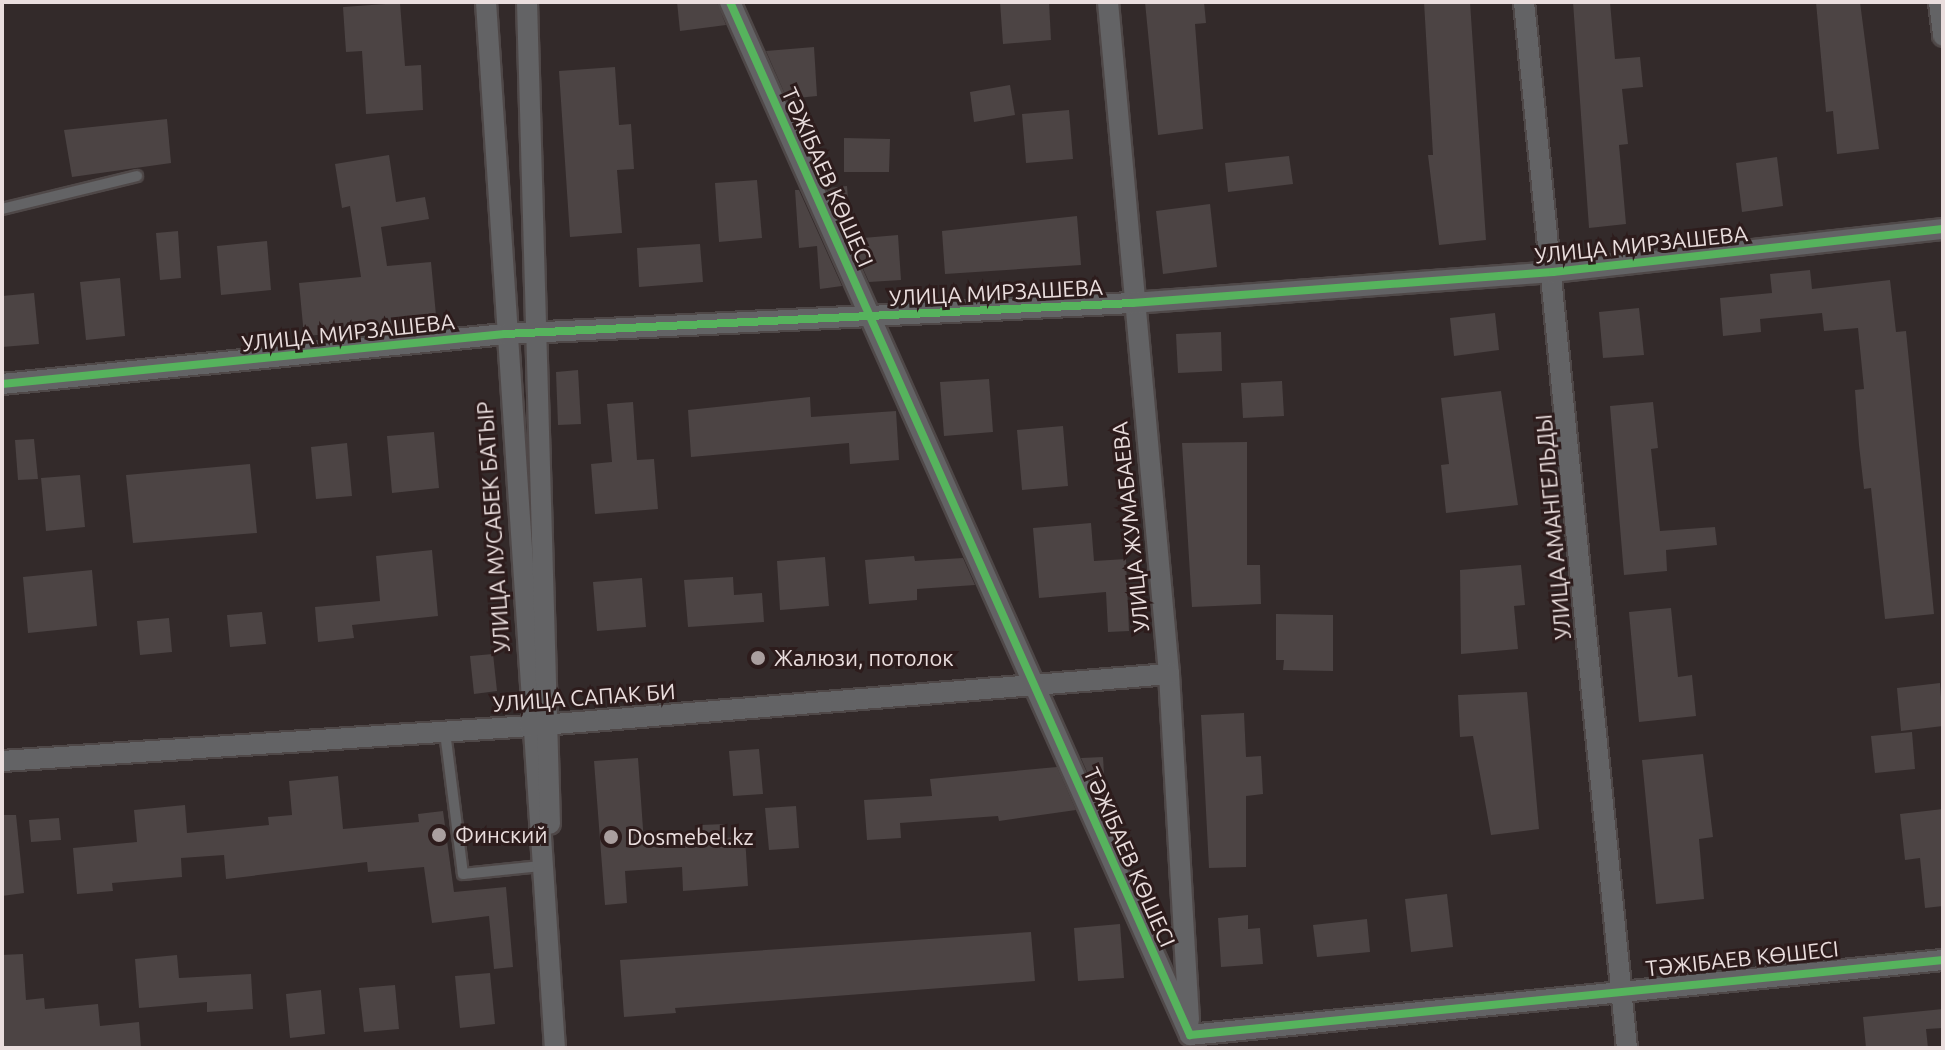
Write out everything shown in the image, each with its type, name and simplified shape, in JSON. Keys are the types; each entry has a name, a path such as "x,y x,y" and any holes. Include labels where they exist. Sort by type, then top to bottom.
{"street":[{"name":"УЛИЦА МУСАБЕК БАТЫР","path":"486,2 530,726 556,1048"},
{"path":"527,2 556,1048"},
{"name":"ТӘЖІБАЕВ КӨШЕСІ","path":"730,2 1190,1042 1943,960"},
{"name":"УЛИЦА ЖУМАБАЕВА","path":"1108,2 1132,303 1169,674 1190,1042"},
{"name":"УЛИЦА АМАНГЕЛЬДЫ","path":"1524,2 1553,272 1627,1048"},
{"path":"1939,2 1943,36"},
{"name":"УЛИЦА МИРЗАШЕВА","path":"2,384 505,334 1132,303 1553,272 1943,229"},
{"name":"УЛИЦА САПАК БИ","path":"2,761 530,726 1169,674"}],"lane":[{"path":"2,209 137,176"},
{"path":"445,732 463,874 541,866"}],"building":[{"path":"677,2 717,2 726,25 680,31"},
{"path":"1000,2 1049,2 1051,40 1003,44"},
{"path":"1145,2 1204,2 1206,23 1195,24 1203,129 1158,135"},
{"path":"1424,2 1470,2 1486,240 1439,245 1428,155 1433,155"},
{"path":"1573,2 1610,2 1615,59 1640,57 1643,87 1622,89 1628,144 1619,145 1626,224 1589,228"},
{"path":"1816,2 1860,2 1879,149 1837,154 1833,111 1826,112"},
{"path":"400,3 405,66 421,65 423,110 366,114 362,51 346,52 343,7"},
{"path":"814,47 817,96 787,99 766,51"},
{"path":"615,67 619,125 631,124 634,169 617,170 622,233 570,237 559,71"},
{"path":"1010,85 1015,115 974,122 970,92"},
{"path":"1069,110 1073,159 1026,163 1022,114"},
{"path":"167,119 171,163 72,177 64,130"},
{"path":"844,138 890,139 889,172 844,172"},
{"path":"389,155 396,202 425,197 429,219 381,227 387,266 431,262 437,326 304,336 299,283 361,277 350,206 342,208 335,164"},
{"path":"1289,156 1293,184 1228,192 1225,163"},
{"path":"1777,157 1783,206 1742,212 1736,163"},
{"path":"757,180 762,238 719,242 715,183"},
{"path":"847,186 851,239 898,235 901,280 869,282 827,188"},
{"path":"795,190 799,190 842,286 820,289 817,246 799,248"},
{"path":"1210,204 1217,267 1163,274 1156,211"},
{"path":"1077,216 1081,265 945,274 942,231"},
{"path":"178,231 181,278 160,280 156,233"},
{"path":"267,241 271,290 221,295 217,246"},
{"path":"700,244 703,282 639,287 637,248"},
{"path":"1810,270 1812,289 1890,280 1896,332 1906,331 1934,614 1885,619 1871,488 1864,489 1859,445 1855,390 1864,389 1858,328 1824,331 1822,313 1760,319 1761,332 1723,336 1720,298 1772,293 1770,274"},
{"path":"120,278 125,336 86,340 80,282"},
{"path":"34,293 39,344 2,347 2,296"},
{"path":"1639,308 1644,355 1603,358 1599,312"},
{"path":"1495,313 1499,350 1454,356 1450,318"},
{"path":"1221,332 1222,371 1178,373 1176,334"},
{"path":"578,370 581,424 558,425 556,372"},
{"path":"989,379 993,432 944,436 940,382"},
{"path":"1282,381 1284,416 1243,418 1241,383"},
{"path":"1501,391 1518,505 1446,513 1441,465 1449,464 1441,398"},
{"path":"810,397 811,417 896,411 899,460 850,464 849,443 691,457 688,410"},
{"path":"633,402 637,460 654,459 658,509 595,514 591,464 612,462 607,404"},
{"path":"1653,402 1658,448 1651,449 1660,531 1715,527 1717,545 1666,550 1667,571 1624,575 1610,406"},
{"path":"1063,426 1068,486 1022,490 1017,430"},
{"path":"434,432 439,488 392,493 387,436"},
{"path":"34,439 38,479 18,480 15,440"},
{"path":"1247,442 1247,565 1260,565 1261,604 1192,607 1182,443"},
{"path":"347,443 352,496 316,499 311,447"},
{"path":"250,464 257,533 133,543 126,475"},
{"path":"80,475 85,527 46,531 41,478"},
{"path":"1091,523 1094,561 1126,559 1129,631 1108,632 1106,592 1039,598 1033,528"},
{"path":"432,550 438,616 352,625 354,638 318,642 315,607 380,601 376,556"},
{"path":"914,556 915,561 963,558 975,585 917,589 917,600 869,604 865,560"},
{"path":"825,557 829,606 780,610 777,561"},
{"path":"1521,565 1525,605 1514,606 1518,649 1461,654 1460,570"},
{"path":"92,570 97,626 28,633 23,577"},
{"path":"733,577 734,595 762,593 764,622 688,627 684,580"},
{"path":"642,578 646,627 597,631 593,582"},
{"path":"1671,608 1678,677 1692,675 1696,716 1639,722 1629,612"},
{"path":"262,612 266,644 230,647 227,615"},
{"path":"1276,614 1333,615 1333,671 1283,670 1284,660 1276,660"},
{"path":"169,618 172,652 140,655 137,621"},
{"path":"493,654 497,691 474,694 470,656"},
{"path":"1940,683 1943,726 1901,731 1897,688"},
{"path":"1527,692 1539,829 1491,835 1473,736 1460,737 1458,695"},
{"path":"1244,713 1246,757 1261,756 1263,794 1246,796 1246,867 1209,868 1201,715"},
{"path":"1912,732 1915,769 1875,773 1871,736"},
{"path":"759,749 763,794 733,796 729,751"},
{"path":"1703,754 1713,837 1699,839 1704,899 1656,904 1642,760"},
{"path":"1103,757 1106,808 1103,808 1081,758"},
{"path":"638,758 644,843 702,839 701,825 725,824 725,838 745,836 748,886 683,891 682,867 625,871 627,903 605,905 594,761"},
{"path":"1057,767 1076,810 999,821 998,816 900,823 901,838 867,840 864,800 932,796 930,779"},
{"path":"338,776 343,829 419,822 418,814 443,811 454,892 506,887 513,967 494,969 489,916 432,923 424,867 368,872 367,862 226,879 224,855 181,858 182,877 112,883 113,891 77,894 73,848 137,842 134,810 185,805 187,833 269,825 268,817 292,815 289,781"},
{"path":"796,806 799,848 769,850 765,808"},
{"path":"1943,809 1943,906 1925,908 1920,858 1905,860 1900,814"},
{"path":"2,815 16,815 24,893 2,896"},
{"path":"59,818 61,840 31,842 29,820"},
{"path":"1447,894 1453,947 1411,952 1405,899"},
{"path":"1248,915 1248,929 1260,928 1263,964 1221,967 1218,918"},
{"path":"1367,919 1370,952 1317,957 1313,925"},
{"path":"1120,924 1124,978 1078,981 1074,928"},
{"path":"1031,932 1035,981 675,1008 676,1013 624,1017 620,960"},
{"path":"23,954 26,1000 44,998 45,1009 98,1004 100,1026 139,1022 141,1048 2,1048 2,955"},
{"path":"177,955 179,978 251,974 253,1009 207,1012 207,1002 139,1008 135,959"},
{"path":"490,973 495,1024 460,1028 455,976"},
{"path":"395,985 399,1029 364,1032 359,988"},
{"path":"321,990 325,1034 290,1038 286,994"},
{"path":"1943,1009 1943,1028 1926,1029 1928,1048 1866,1048 1863,1017"}],"cycle path":[{"path":"730,2 1190,1035 1943,960"},
{"path":"2,384 505,334 1132,303 1553,272 1943,229"}],"place":[{"name":"Жалюзи, потолок","path":"758,658"},
{"name":"Финский","path":"439,835"},
{"name":"Dosmebel.kz","path":"611,837"}]}
